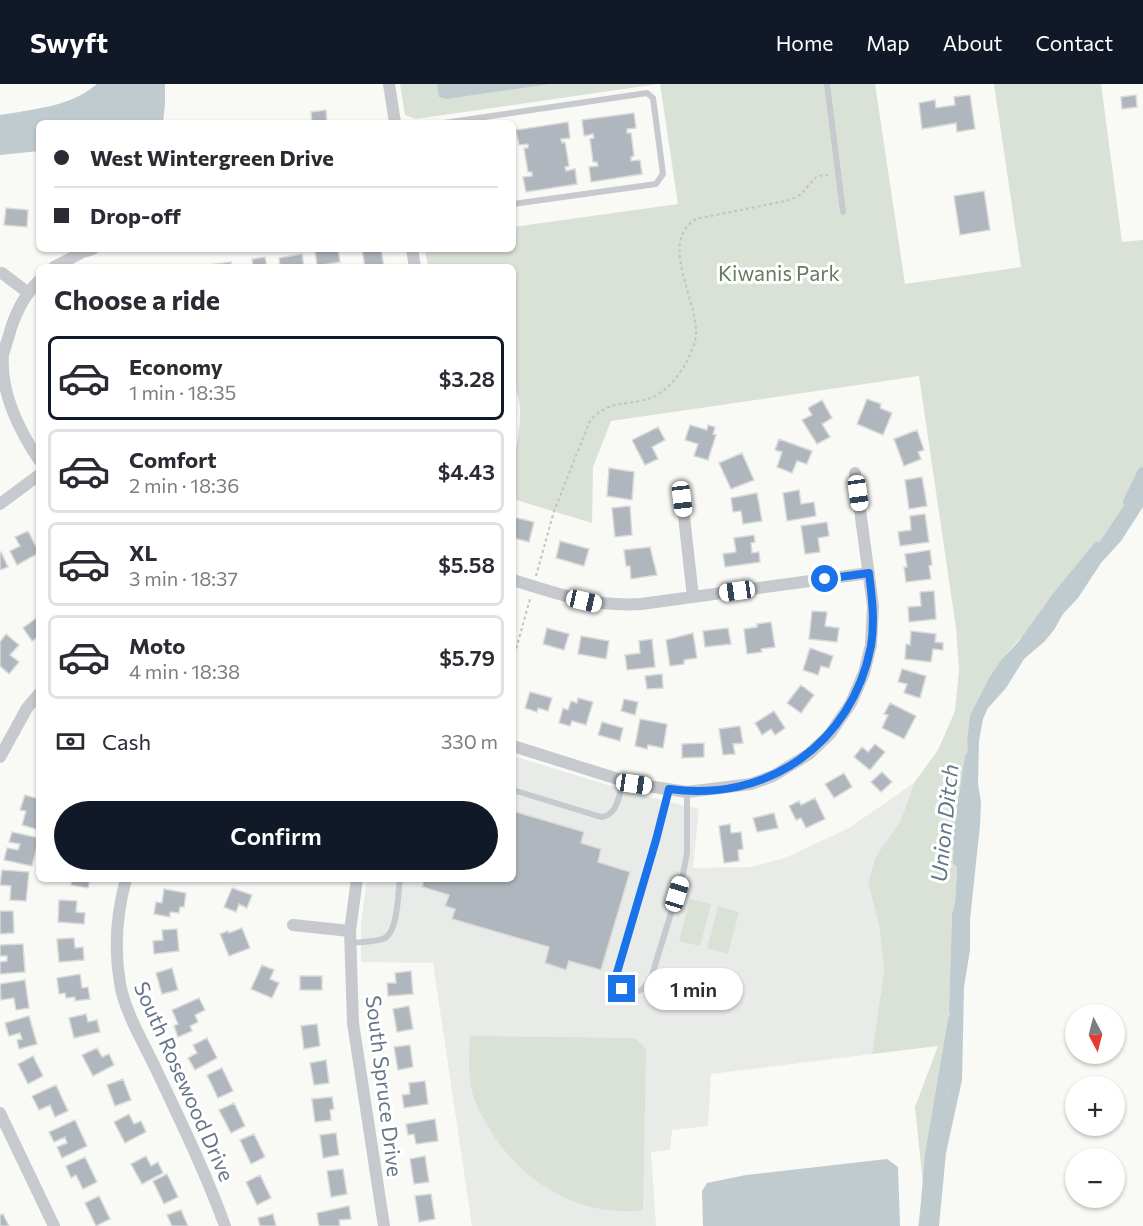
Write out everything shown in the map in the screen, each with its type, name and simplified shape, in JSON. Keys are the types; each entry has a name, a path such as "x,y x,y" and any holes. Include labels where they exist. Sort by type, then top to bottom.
{"street":[{"path":"389,84 394,120"},
{"path":"60,264 82,252"},
{"path":"2,273 27,292"},
{"path":"36,283 27,292 14,320 3,356 5,386 14,419 36,455"},
{"path":"516,747 623,781 687,792 751,784 772,776 809,754 830,734 851,703 864,673 871,645 873,606 855,473"},
{"path":"0,504 36,477"},
{"path":"682,499 693,597"},
{"path":"516,581 580,600 617,606 869,573"},
{"path":"0,757 27,708 36,698"},
{"name":"South Rosewood Drive","path":"125,882 121,898 117,940 120,984 146,1047 207,1178 225,1226"},
{"name":"South Spruce Drive","path":"357,882 351,937 353,1023 384,1226"},
{"path":"293,925 351,937"},
{"path":"0,1113 54,1226"}],"lane":[{"path":"827,84 843,212"},
{"path":"464,120 647,93 654,98 663,174 656,184 516,204"},
{"path":"516,791 601,817 608,816 614,811 623,781"},
{"path":"669,789 616,976 626,992 640,992 652,975 683,874 687,853 687,792"},
{"path":"351,937 385,938 390,933 395,920 400,882"}],"path":[{"path":"516,649 554,511 590,421 598,411 650,399 665,389 675,379 690,353 697,332 680,257 680,241 685,228 696,219 790,200 800,195 817,176 838,174"}],"shaded area":[{"path":"97,84 165,84 163,120 36,120 36,151 0,155 0,115 39,109 75,98"},
{"path":"437,84 550,84 446,99 439,97"},
{"path":"1143,477 1143,507 1121,541 1101,563 1078,598 1063,614 1054,630 1024,659 1006,688 988,708 983,719 979,741 980,825 970,920 970,950 964,987 962,1080 946,1153 939,1226 924,1226 932,1163 948,1091 953,1048 949,1009 952,914 955,902 958,853 969,789 967,740 970,715 1001,660 1018,642 1048,601 1079,578 1092,553"},
{"path":"516,757 637,794 699,809 693,868 751,867 785,858 849,828 914,783 901,820 876,856 868,882 879,925 884,970 872,1054 711,1074 708,1126 672,1130 670,1150 651,1152 656,1226 472,1226 433,963 361,962 361,924 367,882 516,882"},
{"path":"887,1159 898,1167 900,1226 703,1226 702,1191 707,1183 746,1175"}],"green space":[{"path":"400,84 658,84 416,119 405,115"},
{"name":"Kiwanis Park","path":"660,84 875,84 905,284 1021,267 994,84 1101,84 1122,242 1143,240 1143,477 1092,553 1079,578 1028,629 1001,660 970,715 967,740 969,789 958,853 955,902 952,914 949,1009 953,1048 948,1091 932,1163 924,1226 918,1226 923,1184 915,1107 938,1046 872,1054 884,970 879,925 868,882 876,856 901,820 914,783 938,750 955,711 959,670 956,628 919,376 611,421 593,467 592,523 516,500 516,448 520,404 516,392 516,264 428,264 426,252 516,252 516,227 678,204"},
{"path":"690,899 711,904 700,946 679,941"},
{"path":"718,906 739,912 728,954 707,948"},
{"path":"470,1036 635,1038 646,1049 643,1210 598,1209 577,1203 557,1194 521,1168 492,1133 474,1099 469,1074"}],"building":[{"path":"970,95 975,129 957,132 956,123 922,129 919,103 935,100 936,108 955,105 954,97"},
{"path":"1136,95 1137,107 1122,109 1121,97"},
{"path":"326,110 327,120 312,120 311,112"},
{"path":"634,113 636,128 627,129 627,133 631,133 634,156 631,157 631,161 640,160 642,174 591,182 589,167 598,166 597,162 593,162 590,139 594,138 593,134 584,136 582,120"},
{"path":"568,122 570,138 561,139 562,143 565,142 569,166 565,167 566,171 575,169 577,184 526,192 523,177 532,176 532,172 528,172 524,148 528,148 528,144 519,145 516,130"},
{"path":"984,191 990,230 960,235 954,196"},
{"path":"6,208 28,210 27,227 4,225"},
{"path":"315,252 338,252 340,262 317,264"},
{"path":"362,252 382,252 384,264 364,264"},
{"path":"302,254 304,264 280,264 279,258"},
{"path":"265,257 266,264 253,264 252,259"},
{"path":"867,399 881,404 880,408 892,413 883,435 857,424"},
{"path":"822,400 832,418 822,424 830,437 817,444 802,420 812,415 808,408"},
{"path":"690,425 707,430 708,425 715,427 713,434 716,435 708,460 694,456 698,444 685,440"},
{"path":"658,427 665,440 652,447 658,459 645,465 632,440"},
{"path":"917,430 924,450 918,452 921,459 904,466 894,439"},
{"path":"779,439 812,451 807,464 797,461 792,473 777,467 782,452 775,450"},
{"path":"742,453 754,480 731,489 719,463"},
{"path":"609,468 634,472 632,500 607,496"},
{"path":"922,477 927,506 909,509 905,480"},
{"path":"799,490 801,504 814,502 816,516 787,521 783,493"},
{"path":"757,493 762,521 743,524 741,511 733,512 731,498"},
{"path":"630,506 632,535 615,537 612,508"},
{"path":"925,514 929,542 900,546 898,532 911,530 910,516"},
{"path":"516,518 534,522 529,542 516,539"},
{"path":"827,522 829,536 818,538 820,552 805,554 801,526"},
{"path":"28,531 36,547 36,555 17,565 10,551 20,546 15,537"},
{"path":"754,535 755,542 751,543 752,553 759,552 760,562 725,567 723,554 736,552 734,538"},
{"path":"560,541 589,549 584,566 556,558"},
{"path":"650,547 657,575 631,579 630,566 626,566 624,550"},
{"path":"930,550 931,579 906,582 905,554"},
{"path":"0,553 8,567 0,570"},
{"path":"934,591 936,619 909,622 908,607 921,606 920,592"},
{"path":"812,611 827,612 825,626 839,628 837,642 809,639"},
{"path":"36,618 36,638 32,641 23,628"},
{"path":"771,622 775,647 747,654 744,629"},
{"path":"547,628 569,634 564,650 543,644"},
{"path":"728,628 731,644 705,647 703,631"},
{"path":"911,631 936,634 935,642 943,643 943,650 933,649 931,662 905,659 906,644 910,645"},
{"path":"693,633 697,658 684,660 684,664 670,666 666,640"},
{"path":"6,634 19,645 10,655 19,662 9,674 0,666 0,642"},
{"path":"581,636 609,641 606,659 578,654"},
{"path":"652,639 655,667 627,670 625,655 640,653 639,641"},
{"path":"810,648 833,656 829,668 821,666 818,675 803,670"},
{"path":"902,669 926,676 920,698 904,693 907,684 898,682"},
{"path":"662,674 663,688 647,689 645,676"},
{"path":"801,685 814,695 801,713 787,703"},
{"path":"530,692 552,698 548,711 538,708 537,712 525,708"},
{"path":"578,698 593,702 586,725 572,721 570,726 559,723 563,708 568,710 571,701 577,703"},
{"path":"624,699 638,702 635,715 621,711"},
{"path":"890,703 916,716 904,739 882,728 888,715 884,714"},
{"path":"774,711 785,728 775,735 771,729 762,735 755,723"},
{"path":"640,719 667,724 663,748 648,745 647,749 635,746"},
{"path":"602,722 623,728 620,741 598,735"},
{"path":"740,726 743,743 733,744 735,754 723,755 719,729"},
{"path":"704,743 704,757 682,758 682,744"},
{"path":"875,744 885,752 870,770 854,757 862,747 868,752"},
{"path":"882,772 892,782 881,792 871,782"},
{"path":"844,773 852,787 834,798 825,784"},
{"path":"25,795 36,798 36,829 22,825 26,811 20,810"},
{"path":"815,798 825,819 806,828 801,818 796,820 789,806 799,801 801,805"},
{"path":"516,812 584,832 581,843 601,849 598,862 630,872 601,970 569,961 566,970 545,963 549,947 452,919 455,909 445,906 449,895 422,887 423,882 516,882"},
{"path":"774,813 778,828 757,832 753,818"},
{"path":"730,824 731,833 741,832 743,849 738,850 739,861 724,863 719,826"},
{"path":"12,832 36,837 32,866 4,860 7,848 18,850 20,844 9,842"},
{"path":"2,870 29,872 26,901 10,900 11,886 0,885"},
{"path":"72,882 89,882 88,888 71,885"},
{"path":"232,888 252,895 247,908 239,904 236,912 224,907"},
{"path":"164,889 186,893 184,907 180,907 179,913 170,912 170,917 154,914 156,902 162,903"},
{"path":"59,900 77,901 76,912 85,913 84,924 58,922"},
{"path":"0,911 13,911 14,933 0,934"},
{"path":"242,928 250,948 229,956 220,934"},
{"path":"177,929 179,951 154,954 153,941 163,940 162,930"},
{"path":"74,938 75,948 83,947 84,960 59,962 57,939"},
{"path":"23,944 25,972 0,974 0,962 7,961 7,956 0,956 0,945"},
{"path":"262,965 274,970 270,979 279,983 272,998 251,989"},
{"path":"172,968 178,990 162,994 156,973"},
{"path":"411,971 413,994 388,996 387,983 396,983 395,973"},
{"path":"80,974 82,988 88,987 90,999 75,1001 75,997 66,998 65,993 59,994 57,978"},
{"path":"300,976 322,976 322,990 300,990"},
{"path":"25,980 29,1008 16,1010 14,998 1,1000 0,984"},
{"path":"199,998 205,1010 195,1015 198,1022 190,1026 192,1031 178,1037 174,1026 178,1024 172,1010"},
{"path":"409,1006 413,1029 397,1032 393,1009"},
{"path":"86,1014 88,1022 97,1020 100,1032 74,1038 69,1018"},
{"path":"29,1016 37,1044 19,1049 17,1040 22,1039 20,1033 9,1036 5,1023"},
{"path":"317,1024 320,1046 304,1049 301,1026"},
{"path":"207,1038 217,1058 195,1070 188,1058 197,1053 193,1045"},
{"path":"410,1045 413,1067 398,1070 394,1047"},
{"path":"97,1048 102,1057 109,1054 114,1065 93,1076 82,1055"},
{"path":"33,1056 43,1076 28,1084 18,1064"},
{"path":"326,1060 329,1083 314,1085 310,1063"},
{"path":"222,1068 233,1091 218,1098 207,1075"},
{"path":"123,1079 131,1100 115,1106 107,1085"},
{"path":"425,1081 428,1104 404,1108 402,1095 410,1094 409,1083"},
{"path":"56,1085 68,1111 55,1117 50,1105 39,1110 32,1096"},
{"path":"332,1097 334,1109 330,1110 331,1120 315,1122 312,1099"},
{"path":"234,1103 245,1126 231,1133 219,1110"},
{"path":"129,1114 134,1124 141,1121 146,1132 125,1143 114,1122"},
{"path":"435,1119 438,1141 416,1144 414,1134 408,1135 406,1124"},
{"path":"75,1120 87,1146 62,1158 57,1147 67,1143 65,1137 54,1142 49,1132"},
{"path":"336,1133 339,1155 323,1158 320,1135"},
{"path":"254,1134 265,1157 251,1164 240,1140"},
{"path":"146,1156 151,1166 158,1162 163,1173 142,1184 131,1164"},
{"path":"425,1156 429,1182 414,1184 410,1159"},
{"path":"85,1157 97,1182 83,1189 76,1175 71,1178 66,1166"},
{"path":"343,1169 347,1194 331,1197 327,1171"},
{"path":"167,1174 178,1197 164,1204 153,1181"},
{"path":"260,1175 271,1198 257,1205 246,1182"},
{"path":"431,1194 435,1219 419,1222 415,1196"},
{"path":"99,1196 110,1219 96,1226 85,1203"},
{"path":"349,1206 351,1219 339,1220 340,1226 319,1226 317,1213"},
{"path":"181,1210 188,1226 172,1226 167,1215"},
{"path":"3,1214 9,1226 0,1226 0,1215"},
{"path":"273,1214 276,1226 260,1226 258,1218"}],"waterway":[{"name":"Union Ditch","path":"1129,502 1143,473"},
{"name":"Union Ditch","path":"1054,602 1098,548"},
{"name":"Union Ditch","path":"959,861 960,829 971,757"},
{"name":"Union Ditch","path":"925,1226 931,1155 954,1020"}],"route":[{"path":"622,989 616,976 669,789 687,792 728,788 751,784 772,776 809,754 830,734 851,703 864,673 871,645 873,606 869,573 825,579"}]}
